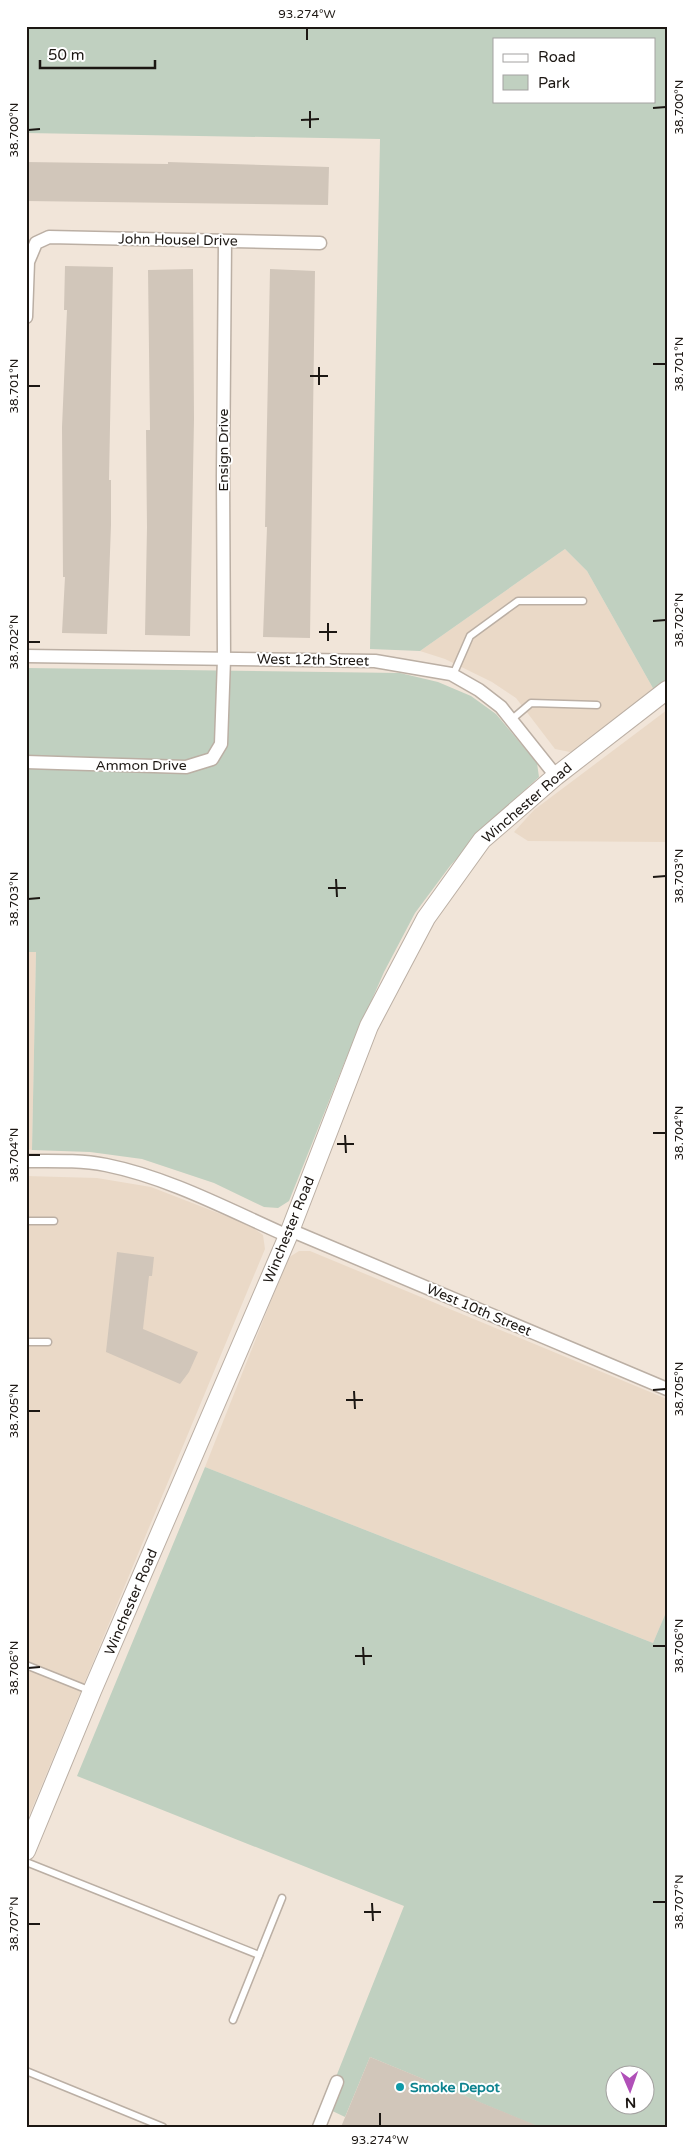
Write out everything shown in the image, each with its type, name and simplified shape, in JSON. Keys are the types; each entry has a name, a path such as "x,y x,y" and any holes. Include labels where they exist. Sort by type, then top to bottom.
{"street":[{"name":"John Housel Drive","path":"26,317 28,262 36,243 49,237 320,243"},
{"name":"Ensign Drive","path":"224,659 225,242"},
{"name":"West 12th Street","path":"26,656 376,661 453,675 483,693 501,707 556,776"},
{"name":"Ammon Drive","path":"26,762 186,767 212,760 221,744 224,659"},
{"name":"Winchester Road","path":"26,1851 92,1691 289,1233 369,1026 426,918 482,840 556,776 667,690"},
{"name":"West 10th Street","path":"26,1161 72,1161 106,1165 167,1182 667,1389"},
{"path":"319,2127 337,2082"}],"lane":[{"path":"453,675 470,636 518,601 583,601"},
{"path":"511,720 531,703 597,705"},
{"path":"26,1221 54,1220"},
{"path":"26,1342 48,1342"},
{"path":"26,1665 92,1691"},
{"path":"26,1862 259,1955"},
{"path":"233,2020 282,1898"},
{"path":"26,2071 163,2127"}],"shaded area":[{"path":"565,549 587,571 654,690 581,749 570,752 555,749 516,698 492,682 445,659 420,651"},
{"path":"667,710 667,842 528,841 514,832 534,810"},
{"path":"26,952 36,952 32,1150 26,1149"},
{"path":"26,1176 97,1178 151,1187 249,1225 263,1235 265,1249 26,1823"},
{"path":"299,1251 310,1251 667,1399 667,1610 653,1643 205,1467 288,1258"}],"green space":[{"path":"26,26 667,26 667,680 654,690 587,571 565,549 420,651 370,649 380,139 26,133"},
{"path":"26,668 400,673 438,682 471,696 496,714 537,763 539,777 495,817 450,866 415,913 384,972 345,1061 289,1201 278,1208 264,1207 214,1183 142,1159 90,1152 32,1150 36,952 26,952"},
{"path":"205,1467 653,1643 667,1610 667,2127 539,2127 370,2057 345,2117 324,2107 404,1906 77,1776"}],"building":[{"path":"26,162 168,164 168,162 329,167 328,205 26,201"},
{"path":"65,266 113,267 109,480 111,480 111,525 107,634 62,633 65,577 63,577 62,427 67,310 64,310"},
{"path":"193,269 194,419 190,636 145,635 146,430 150,430 148,270"},
{"path":"270,269 315,271 310,638 263,637 267,527 265,527"},
{"path":"117,1252 154,1257 152,1276 149,1276 143,1329 198,1352 189,1372 180,1384 106,1352"},
{"name":"Smoke Depot","path":"370,2057 538,2126 538,2127 341,2127"}],"place":[{"name":"Smoke Depot","path":"400,2087"}]}
